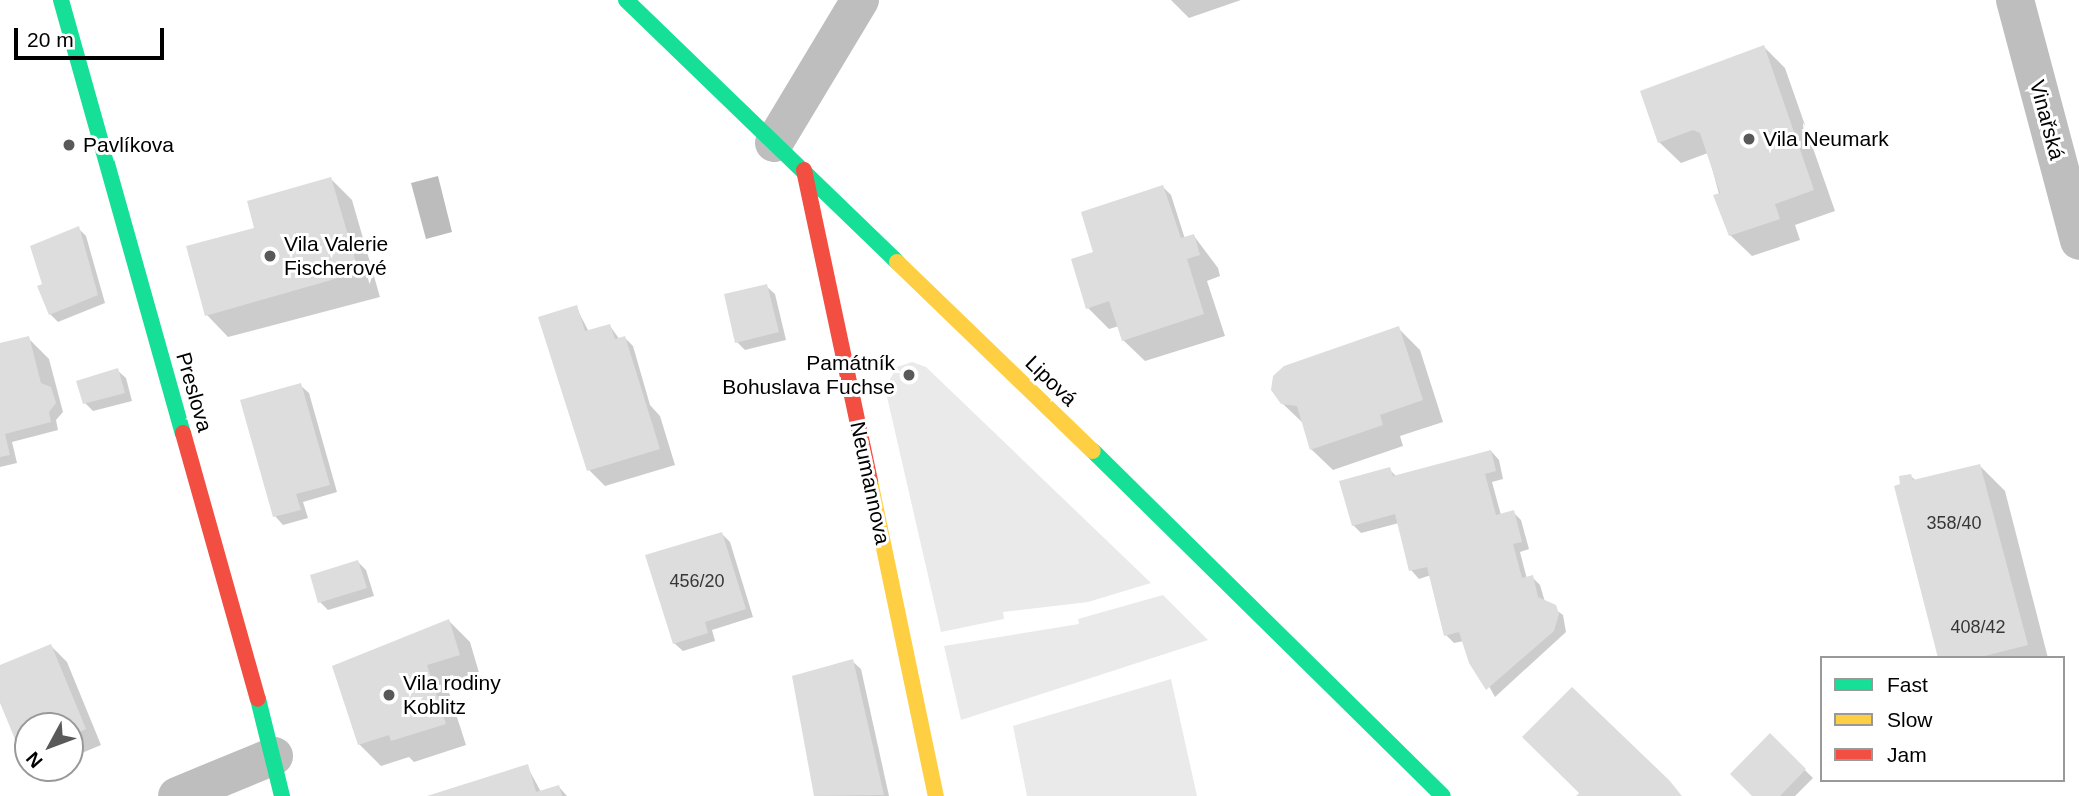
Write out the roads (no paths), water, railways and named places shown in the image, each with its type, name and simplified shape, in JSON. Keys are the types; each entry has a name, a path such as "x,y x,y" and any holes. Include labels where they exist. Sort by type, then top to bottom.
{"street":[{"name":"Preslova","path":"61,0 274,756 282,796"},
{"name":"Lipová","path":"626,0 804,170 1443,796"},
{"path":"774,143 860,0"},
{"name":"Vinařská","path":"2015,0 2079,241"},
{"name":"Neumannova","path":"804,170 936,796"},
{"path":"177,796 274,756"}],"place":[{"name":"Vila Neumark","path":"1749,139"},
{"name":"Pavlíkova","path":"69,145"},
{"name":"Vila Valerie Fischerové","path":"270,256"},
{"name":"Památník Bohuslava Fuchse","path":"909,375"},
{"name":"Vila rodiny Koblitz","path":"389,695"}]}
